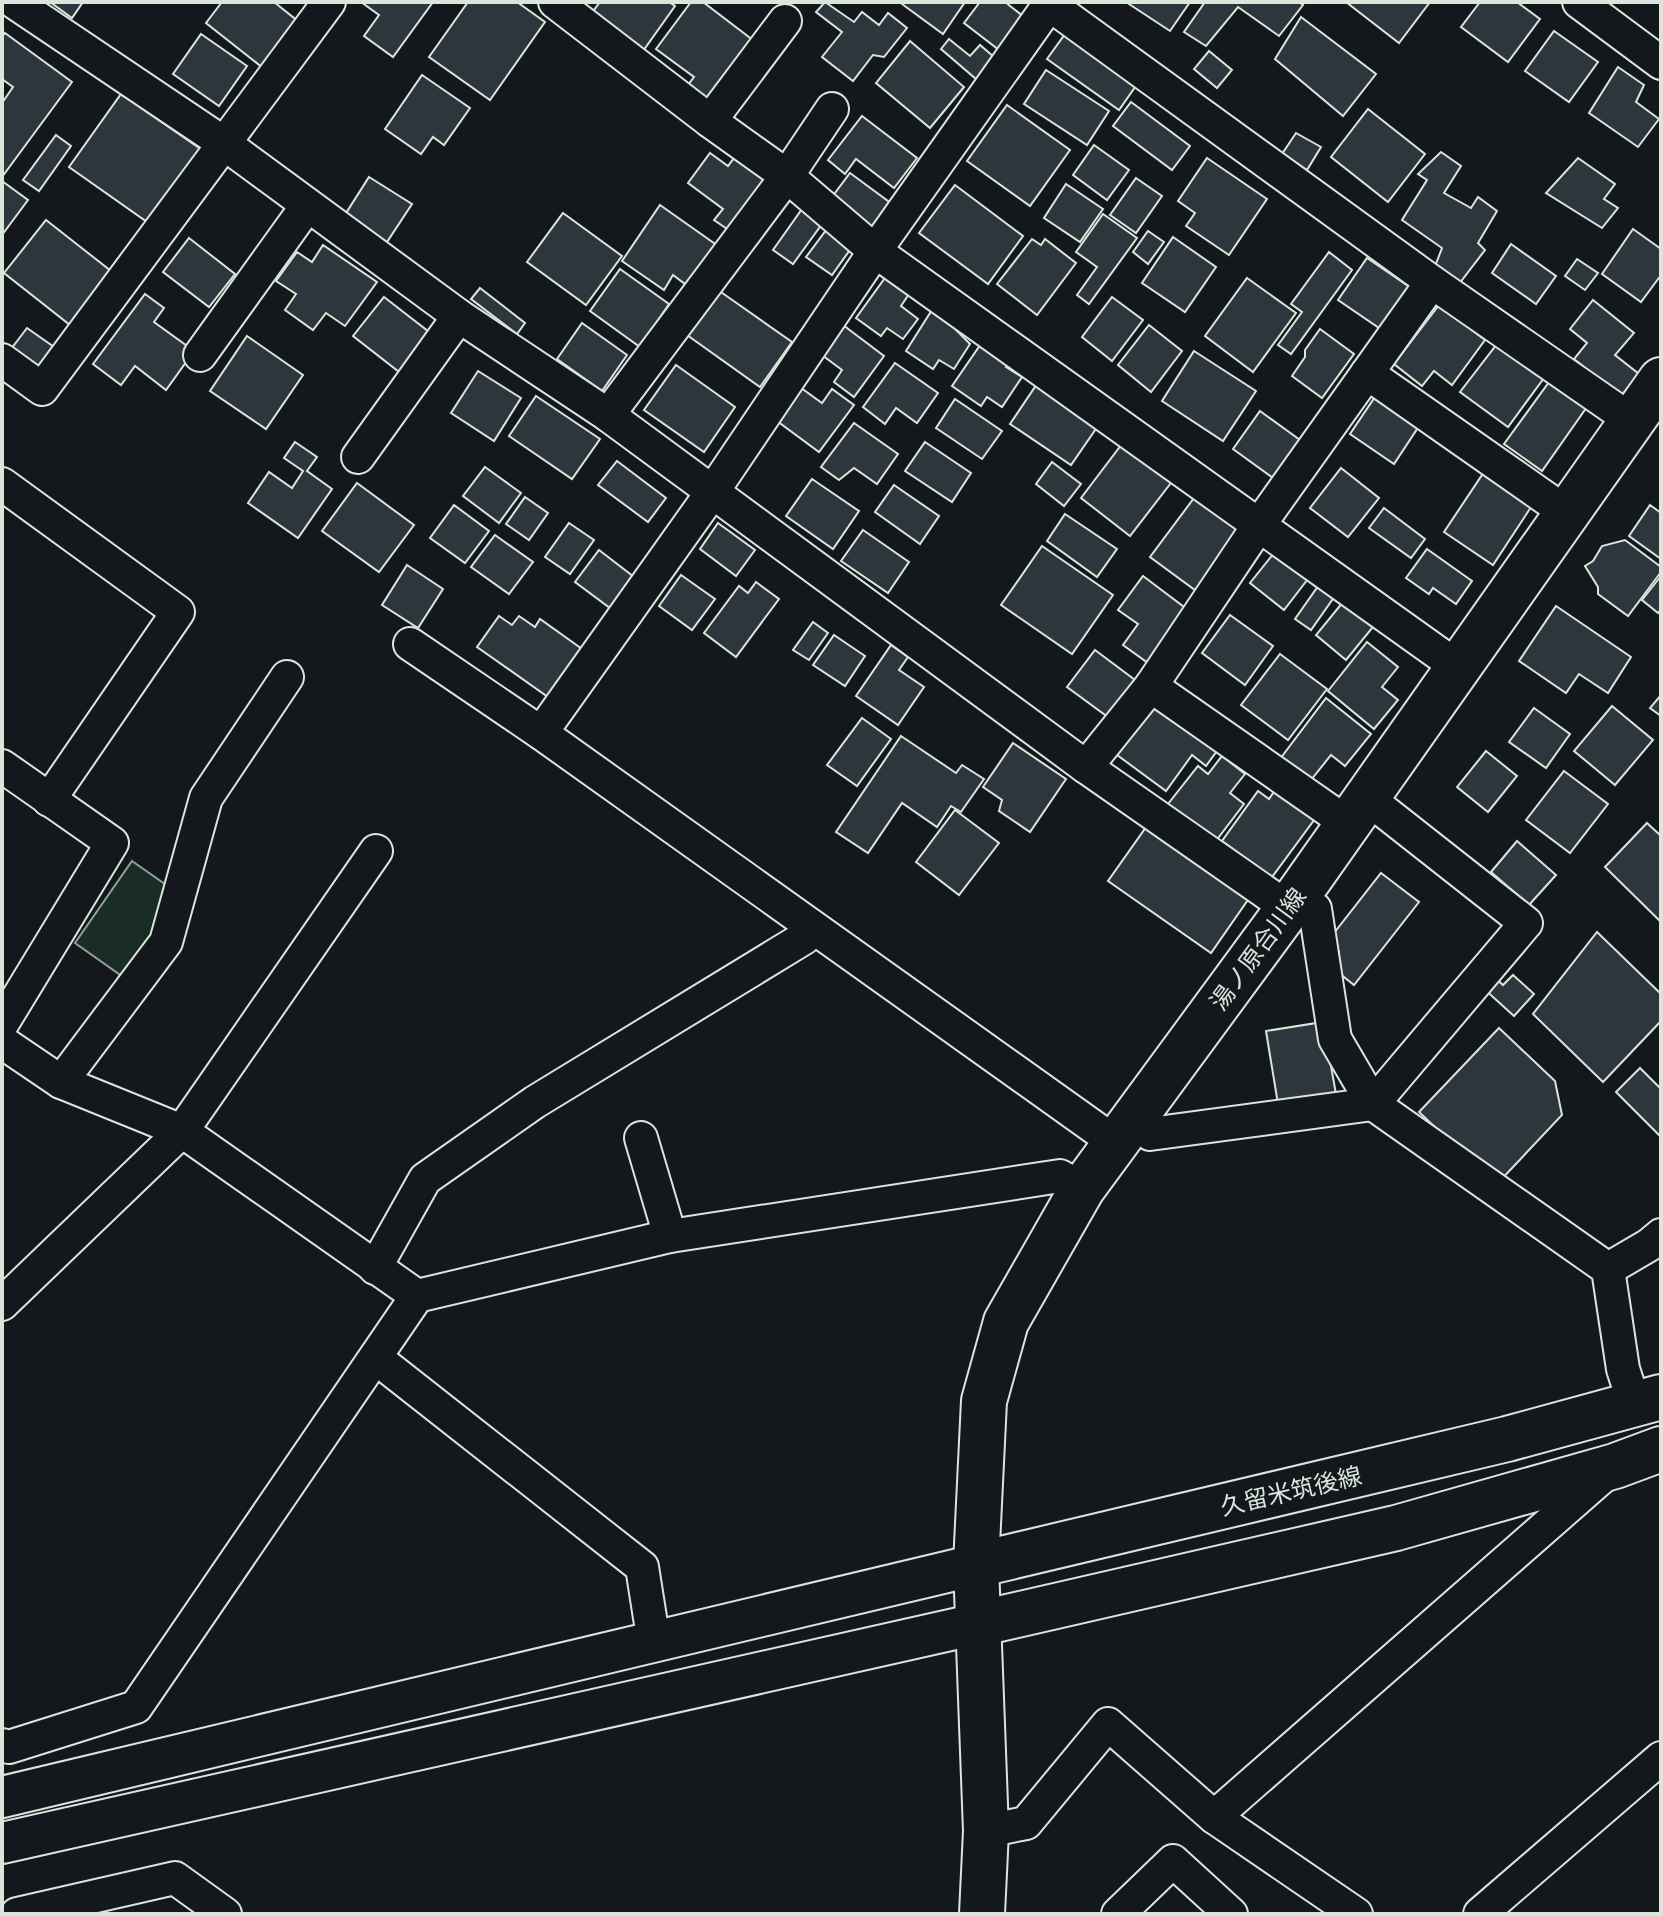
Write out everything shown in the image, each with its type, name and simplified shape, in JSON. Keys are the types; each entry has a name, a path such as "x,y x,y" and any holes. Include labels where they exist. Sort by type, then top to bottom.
{"main road":[{"name":"湯ノ原合川線","path":"976,1565 984,1401 1006,1322 1082,1189 1293,901 1661,380"},
{"name":"久留米筑後線","path":"976,1565 1507,1439 1648,1401"},
{"path":"977,1624 1396,1528 1646,1461"},
{"path":"976,1565 986,1831 982,1914"}],"street":[{"path":"14,2 225,144 459,316 608,415 1086,767 1293,901 1315,909 1335,1039 1373,1104 1608,1269 1623,1369 1648,1401"},
{"path":"2,360 42,389 329,2"},
{"path":"555,2 787,176 875,251 1459,668"},
{"path":"1579,2 1661,63"},
{"path":"541,733 713,491 875,251 1049,3 1432,282 1631,420"},
{"path":"710,121 785,21"},
{"path":"608,415 787,176 832,109"},
{"path":"200,355 307,206"},
{"path":"1086,767 1151,686 1259,525 1432,282"},
{"path":"358,457 459,316"},
{"path":"1367,373 1567,513"},
{"path":"2,484 178,612 49,800"},
{"path":"410,644 541,733 811,928 1124,1132 1150,1134 1373,1104 1526,923 1356,810 1151,686"},
{"path":"61,1082 166,942 206,798 287,677"},
{"path":"2,766 112,843 2,1024"},
{"path":"2,1304 182,1131 376,851"},
{"path":"375,1268 425,1179 535,1102 804,938 811,928"},
{"path":"2,1042 61,1082 182,1131 417,1296"},
{"path":"641,1138 670,1236"},
{"path":"2,1745 9,1747 136,1707 417,1296 670,1236 1060,1176 1082,1189"},
{"path":"1608,1269 1661,1235"},
{"path":"376,1358 642,1567 654,1643"},
{"path":"1214,1817 1646,1461"},
{"path":"2,1797 976,1565"},
{"path":"2,1843 977,1624"},
{"path":"986,1831 1026,1823 1108,1724 1214,1817 1356,1914"},
{"path":"1480,1914 1661,1758"},
{"path":"1118,1914 1173,1861 1231,1914"},
{"path":"17,1914 175,1878 225,1914"}],"green space":[{"path":"132,861 169,887 159,932 126,979 75,943"}],"building":[{"path":"50,2 83,2 72,18"},
{"path":"222,2 274,2 299,22 263,68 206,23"},
{"path":"361,2 433,2 393,57 364,36 379,15"},
{"path":"468,2 517,2 545,22 490,100 429,57"},
{"path":"600,2 669,2 675,6 643,51 591,14"},
{"path":"691,2 703,2 758,44 708,111 682,93 694,77 656,49"},
{"path":"825,2 854,22 862,12 879,25 888,13 907,28 884,57 873,55 853,81 822,57 842,32 816,12"},
{"path":"903,2 965,2 943,34"},
{"path":"980,2 1005,2 1028,20 1003,53 964,23"},
{"path":"1126,2 1190,2 1170,31"},
{"path":"1205,2 1299,2 1303,5 1279,36 1238,7 1206,46 1184,32"},
{"path":"1346,2 1430,2 1399,43"},
{"path":"1480,2 1517,2 1540,19 1508,62 1461,27"},
{"path":"1301,17 1376,74 1343,116 1275,59"},
{"path":"1068,30 1140,80 1119,110 1047,59"},
{"path":"1554,31 1598,62 1569,102 1525,71"},
{"path":"5,33 72,82 2,177 2,103 13,87 2,79 2,37"},
{"path":"201,34 247,66 219,106 173,74"},
{"path":"949,39 970,56 980,45 1001,63 983,85 941,49"},
{"path":"910,41 964,87 930,128 876,83"},
{"path":"1209,51 1232,70 1217,88 1194,69"},
{"path":"1618,67 1644,85 1636,102 1659,119 1638,147 1589,113"},
{"path":"1046,70 1109,111 1087,145 1024,104"},
{"path":"422,75 470,108 444,145 433,137 421,154 385,129"},
{"path":"121,94 202,150 150,224 69,167"},
{"path":"1131,102 1190,146 1172,170 1113,126"},
{"path":"1007,105 1070,150 1030,206 967,161"},
{"path":"1368,109 1425,154 1388,202 1331,157"},
{"path":"862,116 917,158 894,188 856,159 845,174 828,160"},
{"path":"1296,133 1321,147 1307,170 1282,154"},
{"path":"56,135 71,146 39,191 23,180"},
{"path":"1094,145 1129,170 1107,200 1073,175"},
{"path":"1441,152 1461,166 1444,193 1471,208 1478,197 1497,211 1478,243 1485,250 1459,284 1434,269 1442,248 1402,220 1427,180 1418,174"},
{"path":"710,153 728,166 737,154 769,178 730,231 714,220 723,209 688,183"},
{"path":"1207,158 1267,199 1229,255 1186,226 1195,213 1178,201"},
{"path":"1578,158 1615,184 1604,199 1618,208 1602,228 1546,193"},
{"path":"850,173 892,204 871,233 829,201"},
{"path":"369,177 412,204 383,248 341,221"},
{"path":"1136,178 1162,196 1136,233 1110,215"},
{"path":"2,181 28,200 2,235"},
{"path":"1066,184 1103,209 1080,242 1044,218"},
{"path":"955,185 1023,236 988,284 919,233"},
{"path":"660,205 718,246 689,287 673,275 664,290 622,261"},
{"path":"802,209 822,224 793,264 773,250"},
{"path":"563,213 622,256 586,305 527,262"},
{"path":"1103,214 1137,238 1089,304 1077,295 1097,267 1076,252"},
{"path":"46,220 111,271 70,325 4,273"},
{"path":"827,229 852,247 832,275 806,257"},
{"path":"1633,229 1661,249 1661,275 1641,302 1602,274"},
{"path":"1148,231 1164,242 1148,264 1133,252"},
{"path":"1173,237 1216,267 1185,312 1142,283"},
{"path":"189,238 235,274 209,307 163,272"},
{"path":"1032,239 1041,245 1045,239 1076,263 1037,315 997,284"},
{"path":"1511,244 1556,276 1536,304 1492,273"},
{"path":"323,245 377,282 345,326 326,313 313,330 285,310 296,294 276,281 297,252 312,262"},
{"path":"1329,252 1352,270 1291,354 1278,345 1302,312 1291,304"},
{"path":"1367,258 1414,290 1385,332 1338,300"},
{"path":"1577,259 1598,273 1585,290 1565,276"},
{"path":"620,269 669,304 640,347 590,311"},
{"path":"890,271 913,288 901,306 918,319 903,339 887,328 881,336 856,318"},
{"path":"1247,278 1296,313 1253,372 1205,336"},
{"path":"480,288 525,323 517,334 471,299"},
{"path":"718,290 792,342 760,387 687,335"},
{"path":"145,294 164,308 154,322 194,351 166,390 135,366 121,385 93,364"},
{"path":"384,297 433,335 403,375 353,336"},
{"path":"1112,297 1143,320 1112,361 1082,337"},
{"path":"1593,300 1634,333 1615,355 1639,374 1621,396 1574,359 1587,343 1570,329"},
{"path":"937,302 964,319 956,330 970,344 954,369 939,360 933,369 906,351"},
{"path":"1439,305 1485,340 1452,385 1434,371 1422,386 1394,364"},
{"path":"582,323 627,355 602,391 557,359"},
{"path":"843,325 884,356 854,397 834,382 842,370 822,355"},
{"path":"1149,325 1182,351 1151,392 1118,365"},
{"path":"27,328 54,347 34,373 8,353"},
{"path":"1320,329 1354,354 1322,398 1292,376"},
{"path":"247,336 303,375 266,429 210,391"},
{"path":"985,338 1013,357 1006,367 1022,377 1002,407 987,397 981,406 952,386"},
{"path":"1497,344 1544,378 1508,427 1460,392"},
{"path":"1194,351 1256,391 1223,441 1162,401"},
{"path":"895,363 938,393 917,423 896,408 885,424 863,407"},
{"path":"676,365 735,407 704,452 644,410"},
{"path":"478,371 521,398 494,441 451,413"},
{"path":"1041,378 1102,420 1071,465 1010,424"},
{"path":"1552,378 1589,404 1542,471 1504,444"},
{"path":"797,385 822,403 832,389 854,405 819,452 773,418"},
{"path":"1379,391 1423,420 1394,464 1350,434"},
{"path":"536,396 600,439 572,479 509,436"},
{"path":"955,399 1002,431 982,459 936,428"},
{"path":"1260,411 1300,440 1273,478 1233,449"},
{"path":"854,423 898,454 877,484 854,468 839,480 821,467"},
{"path":"1125,440 1174,479 1130,536 1081,498"},
{"path":"295,442 317,457 307,471 332,489 298,538 248,503 269,472 292,488 303,471 284,458"},
{"path":"925,442 971,473 952,502 905,471"},
{"path":"617,461 666,498 648,522 598,485"},
{"path":"1052,462 1081,484 1064,506 1036,484"},
{"path":"485,467 521,493 499,523 463,496"},
{"path":"1341,468 1379,498 1348,537 1310,508"},
{"path":"1486,469 1535,501 1493,565 1444,532"},
{"path":"812,479 859,511 833,549 786,516"},
{"path":"357,483 414,525 379,572 322,531"},
{"path":"894,485 939,516 920,544 875,512"},
{"path":"1197,494 1246,530 1199,593 1150,557"},
{"path":"525,497 548,513 529,540 506,524"},
{"path":"454,505 489,531 465,563 430,538"},
{"path":"1650,505 1661,513 1661,559 1629,536"},
{"path":"1384,508 1425,539 1411,558 1369,528"},
{"path":"1065,514 1117,549 1097,577 1047,541"},
{"path":"569,523 594,540 570,574 545,557"},
{"path":"718,523 755,550 736,576 700,549"},
{"path":"863,530 909,562 888,593 841,561"},
{"path":"495,535 533,562 509,594 471,567"},
{"path":"1625,540 1661,567 1661,572 1628,616 1598,594 1598,587 1585,566 1593,561 1602,546"},
{"path":"1042,546 1113,595 1072,654 1001,605"},
{"path":"1278,548 1311,575 1284,610 1250,583"},
{"path":"1427,549 1472,581 1456,604 1433,588 1429,594 1406,578"},
{"path":"599,550 634,577 610,608 575,582"},
{"path":"407,565 443,589 418,628 382,605"},
{"path":"681,575 715,599 692,630 659,606"},
{"path":"1143,576 1188,610 1148,663 1123,645 1138,624 1118,610"},
{"path":"1661,576 1661,609 1658,613 1642,600"},
{"path":"756,582 779,599 736,657 704,633 739,586 748,593"},
{"path":"1321,582 1337,593 1311,630 1295,619"},
{"path":"1343,602 1373,627 1346,660 1316,635"},
{"path":"1556,606 1631,657 1608,693 1579,674 1566,693 1519,661"},
{"path":"1230,615 1273,646 1245,685 1202,653"},
{"path":"499,616 512,625 519,616 535,627 540,619 582,649 548,697 477,647"},
{"path":"813,622 828,633 809,660 793,650"},
{"path":"834,635 865,656 845,686 813,665"},
{"path":"1367,642 1398,667 1382,687 1398,700 1374,729 1328,691"},
{"path":"891,645 908,657 899,670 924,687 898,725 856,696"},
{"path":"1095,650 1139,683 1112,720 1067,687"},
{"path":"1280,654 1327,689 1288,740 1241,705"},
{"path":"1156,695 1222,744 1206,766 1192,755 1166,791 1113,752"},
{"path":"1661,695 1661,716 1650,708"},
{"path":"1326,698 1371,734 1345,766 1331,755 1311,780 1280,759"},
{"path":"1612,706 1653,740 1615,785 1574,751"},
{"path":"1534,708 1570,734 1546,768 1509,742"},
{"path":"862,718 891,739 857,786 827,765"},
{"path":"901,736 956,773 962,765 984,779 961,812 951,806 937,827 902,803 868,853 836,832"},
{"path":"1013,743 1066,779 1030,832 999,811 1002,800 983,787"},
{"path":"1486,751 1517,776 1488,812 1457,787"},
{"path":"1222,756 1245,774 1230,793 1244,804 1212,846 1164,809 1198,766 1208,774"},
{"path":"1564,771 1608,804 1570,853 1526,820"},
{"path":"1280,783 1320,812 1272,877 1222,841 1258,791 1269,799"},
{"path":"955,810 999,843 959,895 916,862"},
{"path":"1149,823 1252,894 1211,953 1108,881"},
{"path":"1647,823 1661,836 1661,922 1605,867"},
{"path":"1517,841 1556,875 1529,905 1491,872"},
{"path":"1381,873 1419,902 1354,985 1329,965 1339,952 1327,942"},
{"path":"1597,932 1661,994 1661,1021 1603,1082 1533,1014"},
{"path":"1513,975 1534,994 1514,1016 1483,988 1493,976 1503,985"},
{"path":"1323,1022 1336,1094 1278,1104 1266,1031"},
{"path":"1499,1028 1555,1081 1562,1115 1496,1185 1419,1112"},
{"path":"1640,1068 1661,1089 1661,1137 1616,1092"}]}
